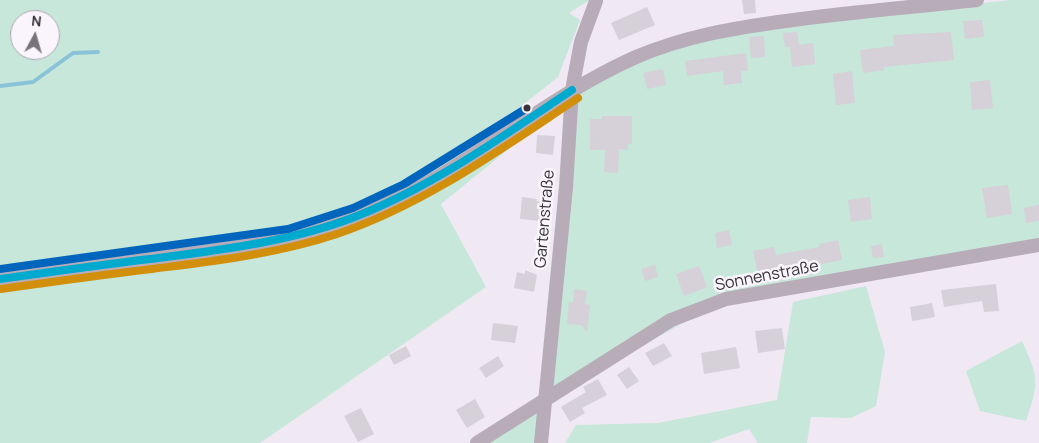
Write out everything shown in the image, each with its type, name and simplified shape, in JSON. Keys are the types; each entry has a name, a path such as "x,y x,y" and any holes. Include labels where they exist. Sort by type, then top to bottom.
{"street":[{"path":"0,279 254,245 290,238 357,216 409,193 465,160 572,90 634,58 673,42 722,30 813,17 977,0"},
{"name":"Gartenstraße","path":"541,443 566,187 572,90 581,42 596,1"},
{"name":"Sonnenstraße","path":"476,443 671,320 726,299 1039,245"}],"green space":[{"path":"0,0 590,0 569,13 580,20 558,77 504,120 510,148 441,204 486,287 260,443 0,443"},
{"path":"1010,0 1039,0 1039,245 726,299 545,400 572,90 705,34"},
{"path":"866,286 885,352 876,406 851,418 811,417 807,443 758,443 749,429 709,443 565,443 576,425 658,423 777,400 793,302"},
{"path":"1022,341 1032,364 1035,381 1033,398 1026,421 980,411 966,371"},
{"path":"545,400 541,443 477,443"}],"building":[{"path":"742,0 755,0 756,13 744,14"},
{"path":"647,7 655,25 619,40 611,23"},
{"path":"982,20 984,37 965,39 963,21"},
{"path":"797,32 799,45 813,43 815,64 792,67 790,47 785,47 783,33"},
{"path":"951,32 954,60 884,67 884,70 863,73 860,50 894,46 893,35"},
{"path":"764,36 765,57 751,58 749,37"},
{"path":"746,53 748,71 741,71 742,83 724,85 723,71 687,76 685,61"},
{"path":"663,69 666,85 647,89 643,73"},
{"path":"852,71 855,103 836,105 833,74"},
{"path":"990,80 993,108 972,110 970,82"},
{"path":"602,116 632,116 632,144 628,144 628,150 619,149 618,173 604,172 605,150 590,150 590,119 602,119"},
{"path":"537,135 555,136 553,155 536,153"},
{"path":"1008,185 1012,214 987,218 982,188"},
{"path":"522,197 537,199 536,201 543,202 541,221 520,219"},
{"path":"870,197 872,219 851,222 848,200"},
{"path":"1039,205 1039,221 1026,223 1024,208"},
{"path":"729,230 732,245 717,248 715,233"},
{"path":"838,240 842,260 810,266 811,270 782,275 783,280 772,282 770,269 757,271 753,251 774,247 776,255 819,247 819,244"},
{"path":"882,244 884,257 873,258 871,246"},
{"path":"655,265 658,277 645,281 641,269"},
{"path":"699,266 707,287 684,296 676,274"},
{"path":"525,270 537,275 534,292 514,288 517,272 525,274"},
{"path":"996,284 999,311 984,312 982,301 944,307 941,290"},
{"path":"574,289 587,291 585,304 590,305 587,332 582,325 567,324 569,302 573,302"},
{"path":"932,303 935,317 912,321 910,307"},
{"path":"493,323 518,326 515,343 491,340"},
{"path":"782,328 785,349 758,353 755,331"},
{"path":"664,343 672,356 653,366 645,353"},
{"path":"406,346 411,356 394,365 389,355"},
{"path":"736,347 740,368 704,374 701,353"},
{"path":"498,356 504,366 486,378 479,368"},
{"path":"629,367 639,381 627,389 617,375"},
{"path":"598,379 607,395 582,408 585,413 570,422 561,407 586,392 583,387"},
{"path":"475,399 485,417 467,428 456,410"},
{"path":"361,408 374,434 358,442 344,416"}],"waterway":[{"path":"0,86 33,82 73,53 98,52"}],"transit line":[{"path":"0,279 255,244 332,225 386,204 441,175 572,90"},
{"path":"1,289 245,256 292,247 337,234 369,222 432,191 491,156 578,98"},
{"path":"0,269 288,229 353,208 404,184 527,108"}]}
